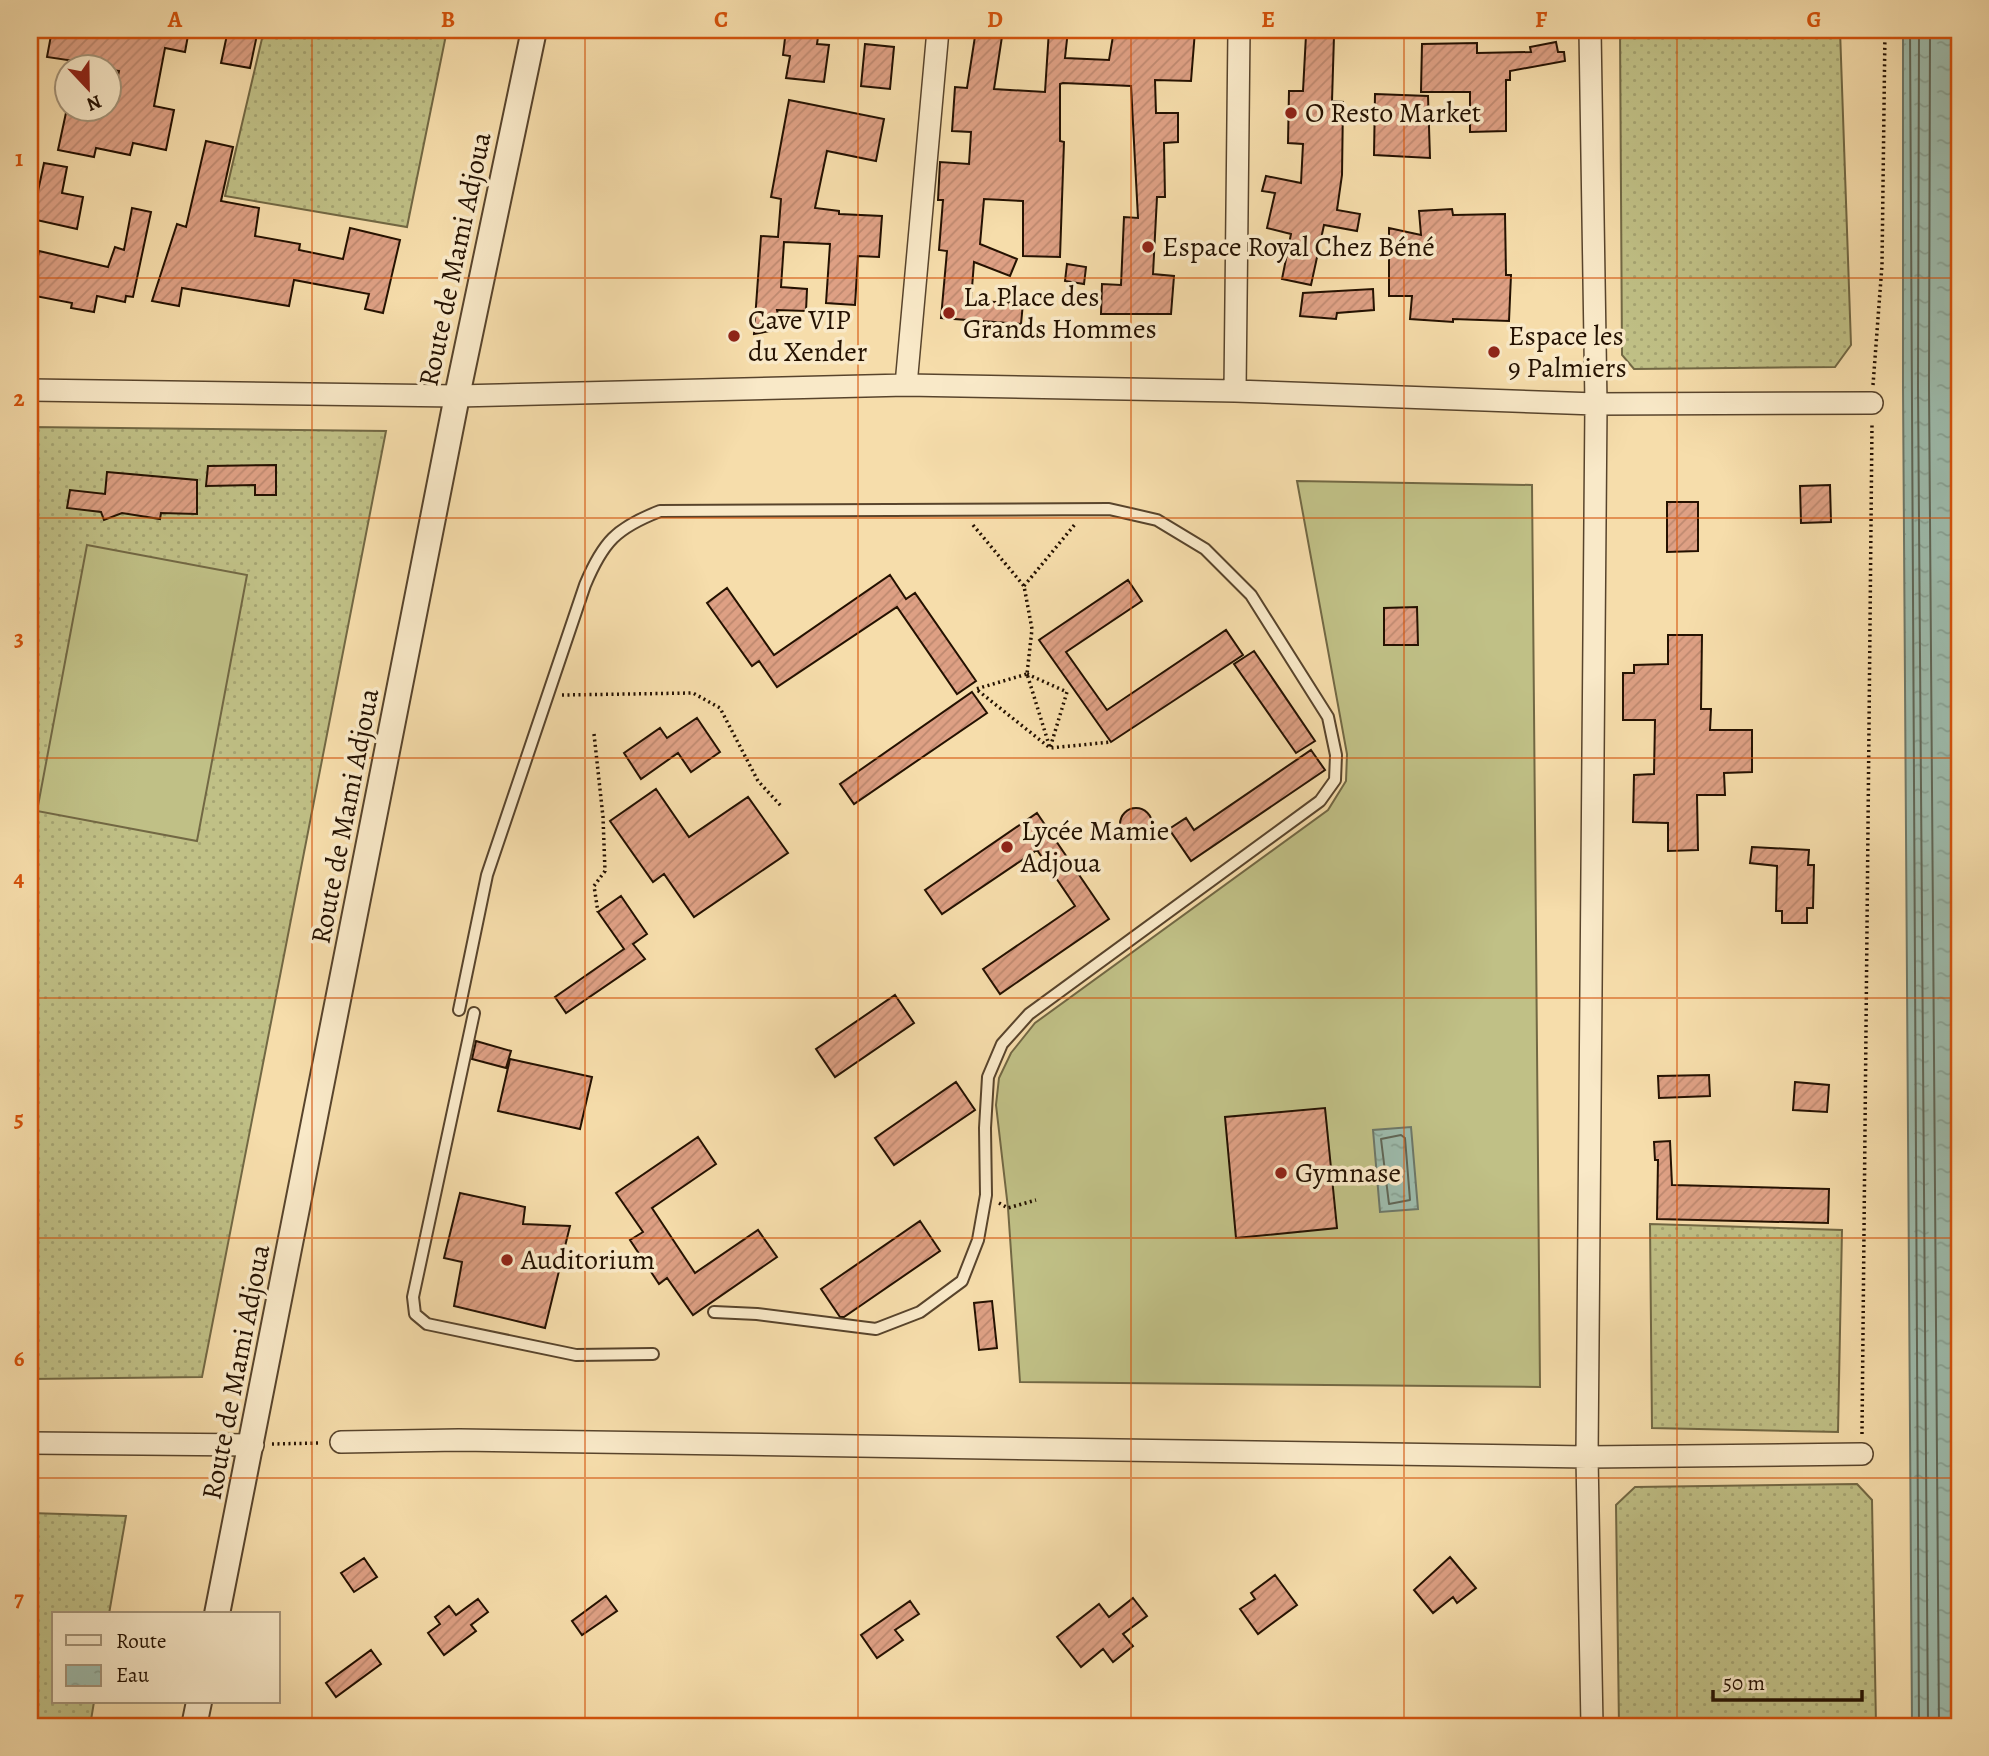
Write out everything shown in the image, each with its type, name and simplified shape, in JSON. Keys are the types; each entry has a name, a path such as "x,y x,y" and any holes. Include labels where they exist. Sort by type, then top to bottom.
{"street":[{"name":"Route de Mami Adjoua","path":"218,1612 457,396 534,30"},
{"path":"906,386 939,30"},
{"path":"1235,391 1239,30"},
{"path":"1590,30 1596,404 1587,1457 1592,1726"},
{"path":"30,390 457,396 906,386 1235,391 1596,404 1872,403"},
{"path":"341,1442 459,1440 1587,1457 1861,1454"},
{"path":"30,1443 253,1445"},
{"path":"194,1726 199,1704"}],"lane":[{"path":"459,1010 487,875 598,553 613,535 635,520 660,511 1109,509 1157,520 1205,549 1251,595 1328,717 1336,755 1335,780 1320,801 1029,1014 1002,1044 988,1077 985,1128 986,1195 978,1240 962,1280 920,1312 876,1329 757,1314 714,1312"},
{"path":"474,1013 413,1297 415,1314 427,1325 576,1355 653,1354"}],"path":[{"path":"1861,1454 1872,403 1881,303 1885,30"},
{"path":"961,510 1024,586 1032,629 1027,674 1050,748"},
{"path":"1024,586 1086,510"},
{"path":"1050,748 1067,692 1027,674 976,689 1050,748 1111,742"},
{"path":"549,695 693,694 720,708 758,781 781,806"},
{"path":"594,734 603,817 605,871 594,887 598,912"},
{"path":"986,1195 1008,1208 1036,1200"},
{"path":"253,1445 341,1442"}],"green space":[{"path":"264,30 447,30 407,227 225,196"},
{"path":"1620,30 1840,30 1851,345 1835,367 1634,369 1622,355"},
{"path":"30,427 386,431 202,1377 30,1379"},
{"path":"1297,481 1532,485 1540,1387 1020,1382 1008,1208 996,1105 999,1078 1011,1053 1035,1023 1328,810 1346,781 1347,754"},
{"path":"87,545 247,575 197,841 37,811"},
{"path":"1650,1224 1842,1230 1838,1432 1652,1428"},
{"path":"1857,1484 1872,1500 1876,1726 1619,1726 1616,1505 1635,1487"},
{"path":"30,1513 126,1516 109,1612 52,1612 52,1704 94,1704 90,1726 30,1726"}],"water":[{"path":"1903,30 1959,30 1959,1726 1912,1726"},
{"path":"1411,1127 1418,1209 1380,1212 1373,1130"}],"building":[{"path":"52,30 95,36 96,30 189,30 185,52 165,48 154,106 174,110 166,150 133,143 130,155 96,148 94,157 58,150 64,122 122,122 122,52 52,52 52,58 47,57"},
{"path":"228,30 258,30 250,68 221,63"},
{"path":"786,30 819,30 817,44 829,45 824,82 786,78 790,56 783,55"},
{"path":"976,30 1003,30 994,89 1045,92 1049,30 1068,30 1065,58 1109,60 1114,30 1195,31 1191,81 1155,80 1156,113 1178,113 1178,142 1164,143 1165,197 1157,197 1153,274 1174,276 1171,314 1101,314 1102,284 1121,285 1124,217 1138,218 1131,86 1063,83 1060,84 1060,141 1064,142 1060,257 1023,256 1023,201 984,199 980,244 1017,259 1010,276 974,262 971,301 1023,303 1021,324 941,318 947,251 939,250 943,200 938,200 940,162 969,164 971,132 952,131 955,87 967,88"},
{"path":"1306,35 1334,36 1332,101 1343,102 1342,175 1337,210 1360,214 1357,231 1324,225 1311,285 1282,279 1291,234 1267,228 1275,193 1262,191 1266,176 1301,183 1303,144 1288,143 1289,91 1303,91"},
{"path":"1556,42 1558,52 1564,52 1565,61 1510,71 1510,80 1506,80 1506,131 1470,132 1470,92 1421,92 1422,44 1477,43 1477,53 1531,52 1530,47"},
{"path":"865,44 894,47 890,89 861,86"},
{"path":"1375,94 1428,96 1430,158 1374,155"},
{"path":"789,100 884,119 876,161 827,151 815,208 839,211 839,214 882,216 879,257 858,256 855,305 826,303 830,244 784,242 781,287 807,289 806,311 777,310 781,329 754,334 761,236 778,237 781,199 771,197"},
{"path":"206,141 233,147 221,201 259,208 255,236 300,244 299,250 343,259 350,228 400,240 383,313 365,309 369,294 294,280 289,306 182,288 179,306 152,301 177,224 186,227"},
{"path":"44,163 67,167 62,193 83,197 77,229 32,219"},
{"path":"132,208 151,212 133,297 126,296 125,302 97,296 94,312 71,308 72,303 30,295 39,251 108,267 115,247 124,250"},
{"path":"1452,209 1453,215 1505,214 1506,275 1511,275 1509,321 1453,319 1453,322 1410,319 1412,296 1389,296 1389,228 1421,235 1419,211"},
{"path":"1067,264 1086,267 1084,284 1065,281"},
{"path":"1373,289 1374,310 1337,313 1336,319 1300,316 1303,293"},
{"path":"276,465 276,495 255,495 255,485 206,486 208,466"},
{"path":"107,472 197,480 197,514 161,513 160,519 122,513 104,520 101,512 67,508 70,490 105,494"},
{"path":"1830,485 1831,522 1801,523 1800,486"},
{"path":"1667,502 1698,502 1698,551 1667,552"},
{"path":"890,575 906,599 915,593 976,681 957,694 897,607 777,687 759,661 752,666 707,603 727,588 774,655"},
{"path":"1128,580 1142,601 1066,652 1107,710 1226,630 1243,655 1111,742 1039,640"},
{"path":"1417,607 1418,645 1384,645 1384,608"},
{"path":"1668,635 1702,635 1701,709 1711,709 1710,730 1752,730 1752,772 1724,773 1725,795 1697,795 1698,850 1668,851 1668,823 1633,822 1634,775 1654,774 1655,720 1623,720 1623,673 1634,673 1634,665 1668,664"},
{"path":"1254,651 1315,741 1296,753 1234,664"},
{"path":"972,692 987,713 854,804 840,784"},
{"path":"697,718 720,752 691,772 678,753 641,779 624,753 660,728 667,738"},
{"path":"1311,750 1325,770 1191,861 1169,829 1186,818 1194,830"},
{"path":"656,789 689,837 748,797 788,853 694,917 664,874 653,882 610,821"},
{"path":"1136,808 1147,813 1152,824 1147,835 1136,840 1125,835 1120,824 1125,813"},
{"path":"1037,813 1109,919 1000,994 983,969 1075,906 1037,850 942,914 925,890"},
{"path":"1752,847 1809,850 1808,865 1814,865 1813,908 1807,908 1807,923 1782,923 1782,911 1776,911 1777,866 1750,863"},
{"path":"621,896 647,934 633,944 645,959 566,1013 555,997 624,949 598,912"},
{"path":"895,995 914,1023 835,1077 816,1049"},
{"path":"476,1041 511,1051 506,1068 472,1059"},
{"path":"510,1059 592,1077 580,1129 498,1111"},
{"path":"1709,1075 1710,1096 1659,1098 1658,1076"},
{"path":"956,1082 975,1110 894,1165 875,1138"},
{"path":"1795,1082 1829,1085 1827,1112 1793,1110"},
{"name":"Gymnase","path":"1325,1108 1337,1228 1236,1238 1225,1117"},
{"path":"698,1137 716,1164 652,1208 695,1273 758,1230 777,1257 693,1315 667,1278 659,1284 630,1240 643,1232 616,1193"},
{"path":"1670,1141 1672,1185 1829,1189 1828,1223 1657,1219 1658,1160 1655,1160 1654,1142"},
{"name":"Auditorium","path":"460,1193 525,1207 523,1224 570,1226 545,1328 454,1306 462,1262 444,1258"},
{"path":"920,1221 940,1251 844,1317 840,1317 821,1289"},
{"path":"992,1301 997,1348 979,1350 974,1303"},
{"path":"1450,1557 1476,1588 1457,1603 1453,1597 1433,1613 1414,1590"},
{"path":"364,1558 377,1577 354,1592 341,1573"},
{"path":"1275,1575 1297,1605 1258,1634 1240,1609 1255,1599 1251,1593"},
{"path":"606,1596 617,1611 582,1635 572,1621"},
{"path":"1133,1598 1147,1616 1123,1634 1133,1646 1113,1662 1103,1649 1081,1667 1057,1637 1099,1604 1109,1617"},
{"path":"478,1599 488,1612 471,1625 476,1631 444,1655 428,1633 440,1624 435,1617 449,1606 456,1615"},
{"path":"910,1601 919,1614 895,1630 903,1640 877,1658 861,1635"},
{"path":"371,1650 381,1664 336,1697 326,1683"}],"place":[{"name":"O Resto Market","path":"1291,113"},
{"name":"Espace Royal Chez Béné","path":"1148,247"},
{"name":"La Place des Grands Hommes","path":"949,313"},
{"name":"Cave VIP du Xender","path":"734,336"},
{"name":"Espace les 9 Palmiers","path":"1494,352"},
{"name":"Lycée Mamie Adjoua","path":"1007,847"},
{"name":"Gymnase","path":"1281,1173"},
{"name":"Auditorium","path":"507,1260"}]}
